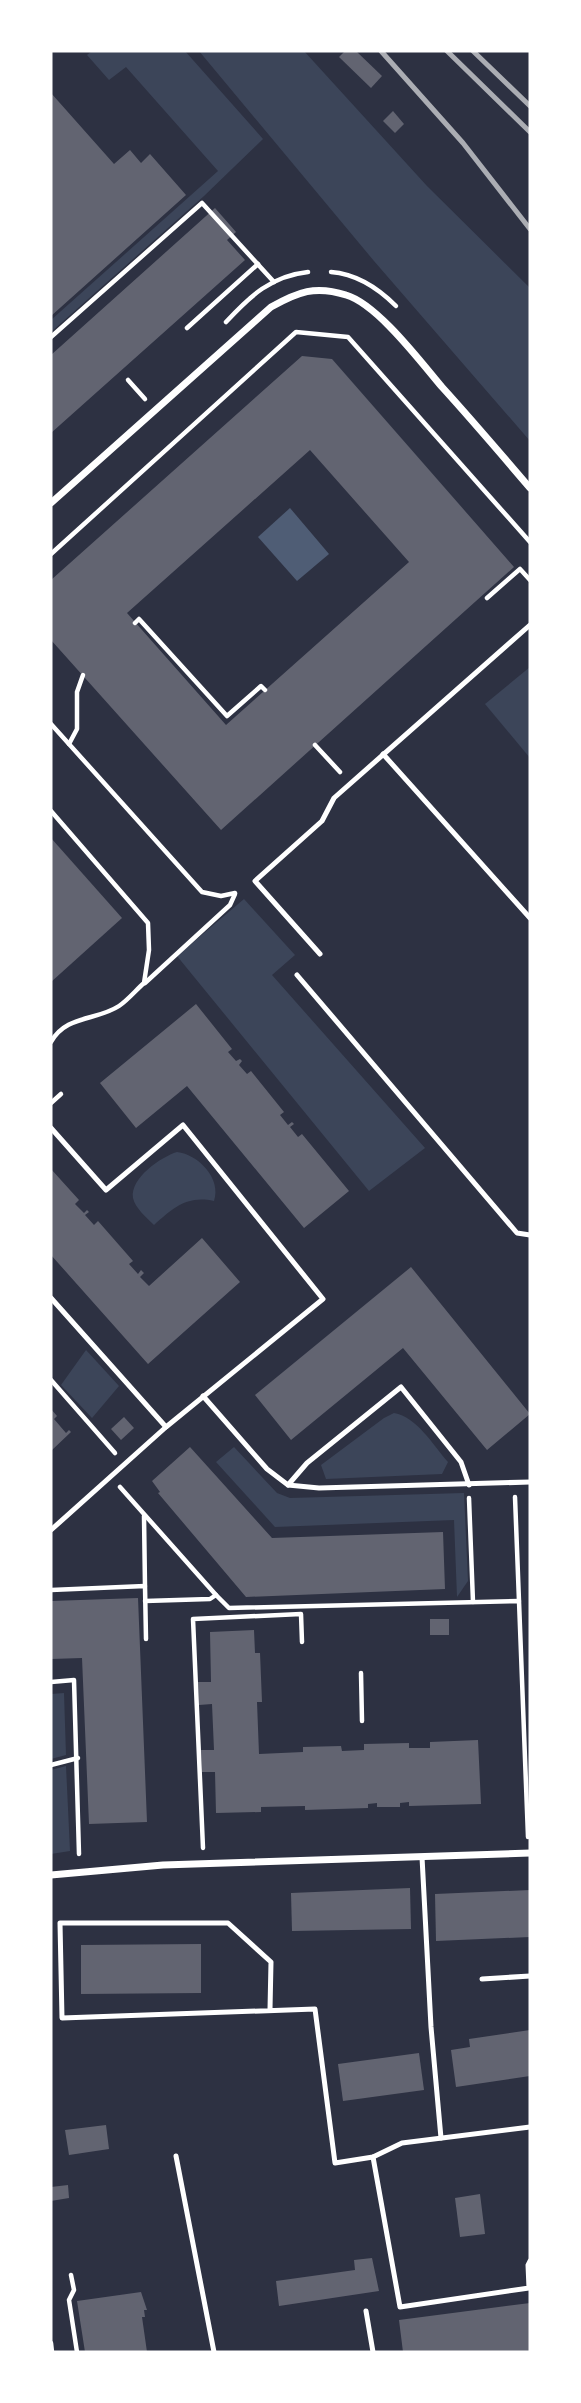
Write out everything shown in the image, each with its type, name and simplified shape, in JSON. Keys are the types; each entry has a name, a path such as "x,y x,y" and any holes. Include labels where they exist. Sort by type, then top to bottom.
{"street":[{"path":"51,503 271,307 295,293 322,289 349,295 375,312 530,488"},
{"path":"51,1874 163,1865 530,1853"}],"lane":[{"path":"320,954 255,881 323,821 334,798 350,783 530,625"},
{"path":"383,754 530,918"},
{"path":"297,975 517,1233 530,1235"},
{"path":"51,1128 106,1190 183,1125 323,1298 166,1427 51,1530"},
{"path":"51,1298 166,1427"},
{"path":"288,1485 307,1462 401,1387 461,1462 469,1485"},
{"path":"203,1396 267,1469 288,1485 319,1488 530,1482"},
{"path":"422,1857 431,2027 441,2138"},
{"path":"270,2009 271,1962 228,1923 60,1923 62,2018 315,2008 335,2163 373,2157 402,2143 530,2127"},
{"path":"482,1979 530,1976"},
{"path":"176,2157 214,2352"},
{"path":"373,2157 400,2307 529,2288 530,2261"},
{"path":"366,2311 373,2352"}],"path":[{"path":"51,337 202,203 274,282"},
{"path":"187,328 258,264"},
{"path":"222,326 249,297 274,282 292,274 317,271"},
{"path":"329,272 342,273 369,284 401,313"},
{"path":"51,554 296,332 348,337 530,542"},
{"path":"128,380 146,400"},
{"path":"136,408 156,391"},
{"path":"487,598 520,569 530,580"},
{"path":"135,623 139,619 227,716 261,686 265,690"},
{"path":"69,744 77,729 77,692 83,675"},
{"path":"51,724 202,892 221,897 235,893 230,905 118,1007 66,1025 51,1042"},
{"path":"315,745 350,783"},
{"path":"51,811 148,923 149,950 145,983"},
{"path":"51,1103 61,1094"},
{"path":"51,1380 125,1464"},
{"path":"111,1477 229,1608 519,1601"},
{"path":"515,1482 528,1837"},
{"path":"469,1485 473,1602"},
{"path":"145,1515 146,1639"},
{"path":"51,1590 145,1586"},
{"path":"145,1601 210,1599 216,1595"},
{"path":"203,1848 193,1619 301,1614 302,1642"},
{"path":"361,1673 362,1721"},
{"path":"51,1682 74,1680 79,1854"},
{"path":"51,1765 78,1758"},
{"path":"71,2275 74,2290 69,2300 77,2352"},
{"path":"51,2343 52,2352"}],"shaded area":[{"path":"92,51 185,51 263,139 204,196 51,332 51,320 218,171 126,67 109,80 87,55"},
{"path":"199,51 304,51 427,186 530,288 530,441 374,261"},
{"path":"290,508 329,554 297,581 258,537"},
{"path":"530,667 530,758 485,704"},
{"path":"244,899 295,955 272,975 425,1148 369,1191 177,956"},
{"path":"177,1152 193,1157 206,1169 215,1184 214,1201 188,1201 174,1208 154,1225 136,1205 133,1190 148,1169"},
{"path":"86,1350 119,1386 92,1418 61,1385"},
{"path":"394,1413 417,1426 448,1462 442,1474 326,1479 321,1465"},
{"path":"234,1447 277,1493 290,1498 464,1493 468,1581 457,1597 454,1520 275,1527 216,1462"},
{"path":"64,1693 66,1755 51,1759 51,1694"},
{"path":"66,1766 70,1851 51,1854 51,1770"}],"building":[{"path":"345,51 356,51 382,76 371,88 339,57"},
{"path":"51,93 114,164 130,150 141,163 150,154 186,195 51,316"},
{"path":"393,111 404,124 395,133 383,121"},
{"path":"215,208 236,232 227,240 245,260 51,433 51,355"},
{"path":"302,356 332,359 514,567 221,830 51,640 51,580","holes":["310,450 409,562 226,725 127,613"]},
{"path":"51,838 122,918 51,982"},
{"path":"196,1004 232,1049 228,1052 236,1061 242,1061 239,1065 247,1074 251,1071 284,1112 280,1115 288,1125 292,1122 294,1124 290,1127 298,1137 302,1134 349,1191 304,1228 187,1086 136,1128 100,1083"},
{"path":"51,1169 79,1200 75,1204 84,1213 87,1210 89,1212 85,1215 94,1225 98,1221 133,1261 129,1264 138,1274 141,1270 144,1273 140,1277 149,1286 202,1238 240,1282 148,1364 51,1255"},
{"path":"411,1267 530,1414 487,1450 403,1348 291,1440 255,1395"},
{"path":"51,1409 57,1416 54,1419 66,1433 69,1430 71,1432 51,1451"},
{"path":"124,1417 134,1428 121,1440 111,1429"},
{"path":"190,1447 272,1538 443,1532 445,1589 246,1597 158,1493 160,1492 152,1481"},
{"path":"138,1598 147,1822 89,1824 82,1658 51,1659 51,1601"},
{"path":"430,1619 449,1619 449,1635 430,1635"},
{"path":"254,1630 255,1653 260,1653 262,1702 257,1702 259,1754 303,1752 303,1747 341,1746 342,1751 364,1750 364,1744 409,1743 409,1748 430,1748 430,1742 478,1740 481,1804 409,1806 409,1802 400,1803 400,1807 377,1807 377,1803 368,1804 368,1808 305,1810 305,1806 261,1807 261,1812 216,1813 215,1772 202,1772 201,1750 214,1750 212,1704 199,1705 198,1682 211,1682 210,1632"},
{"path":"410,1888 411,1929 292,1931 291,1893"},
{"path":"530,1890 530,1937 436,1941 435,1894"},
{"path":"201,1944 201,1993 81,1994 81,1945"},
{"path":"530,2030 530,2076 456,2087 451,2050 470,2047 469,2039"},
{"path":"419,2053 424,2090 343,2101 338,2064"},
{"path":"106,2125 109,2149 69,2155 65,2130"},
{"path":"68,2185 69,2198 51,2201 51,2187"},
{"path":"480,2194 485,2234 460,2237 455,2198"},
{"path":"372,2258 379,2291 279,2306 276,2281 355,2270 354,2260"},
{"path":"141,2292 147,2310 144,2310 145,2317 142,2317 147,2352 85,2352 77,2301"},
{"path":"530,2303 530,2352 403,2352 399,2320"}],"railway":[{"path":"381,51 463,143 530,229"},
{"path":"447,51 530,132"},
{"path":"473,51 530,106"}]}
